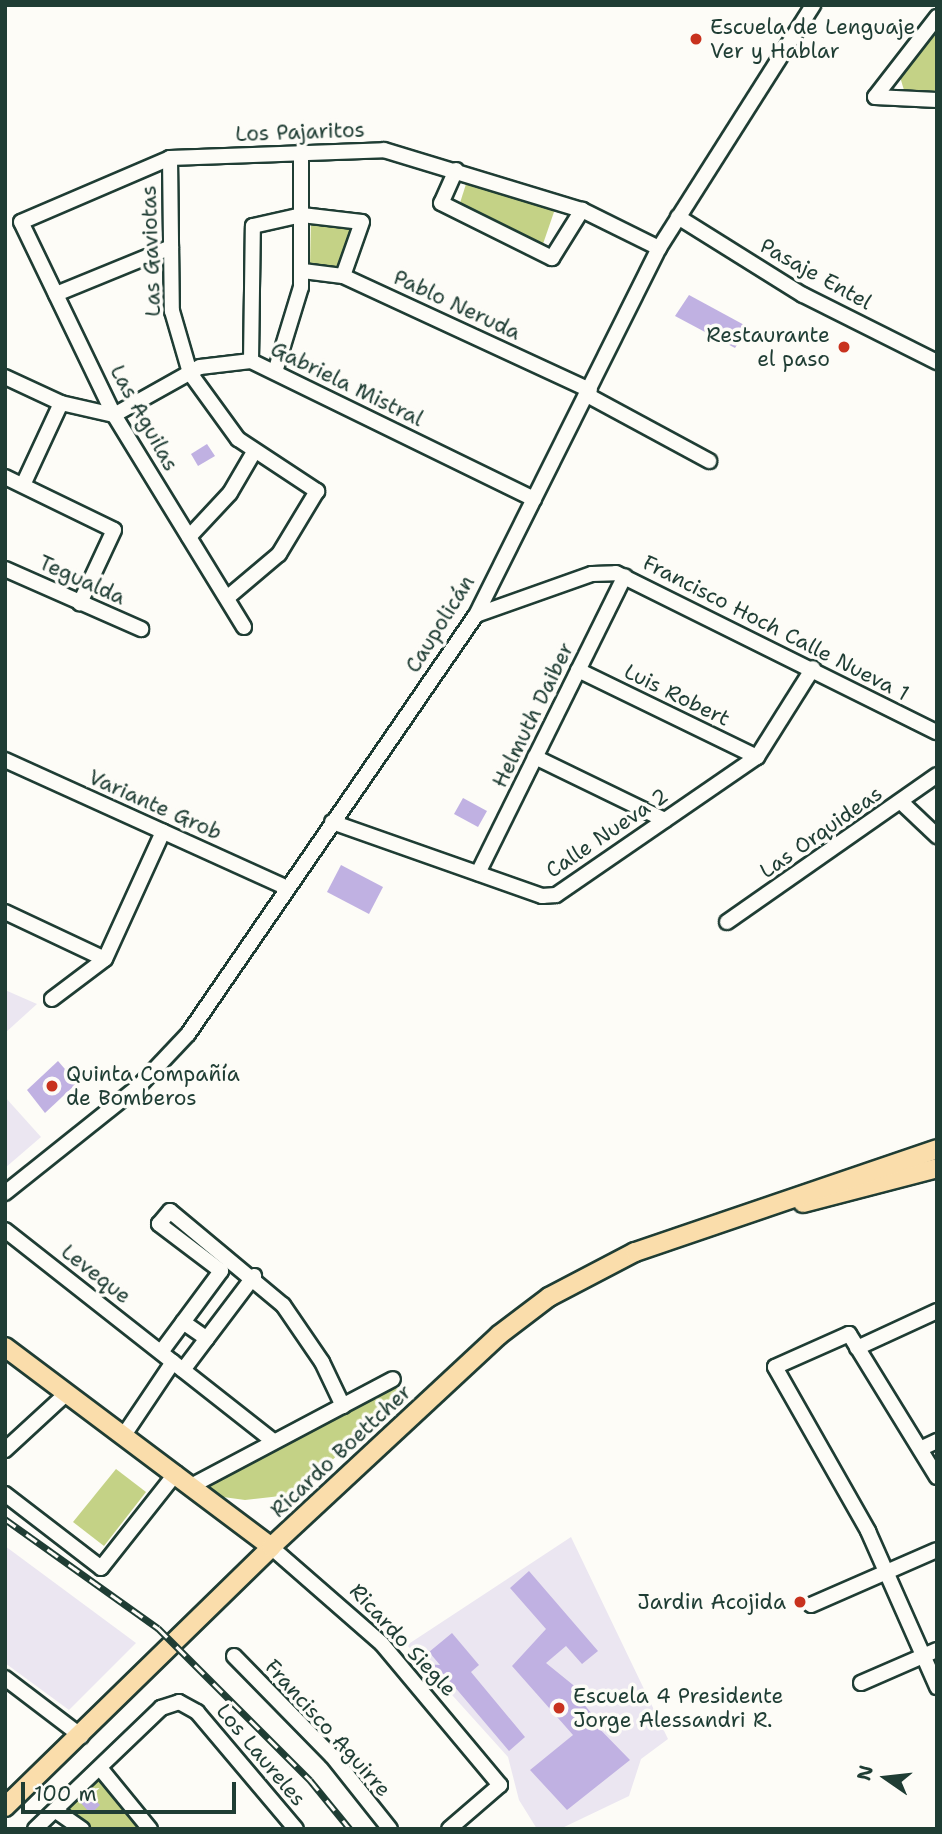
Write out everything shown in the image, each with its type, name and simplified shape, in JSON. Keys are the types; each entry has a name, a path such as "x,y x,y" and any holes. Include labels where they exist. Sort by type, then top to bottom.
{"main road":[{"name":"Ricardo Boettcher","path":"5,1807 81,1736 271,1547 549,1297 635,1252 937,1149"},
{"name":"Ricardo Boettcher","path":"761,1209 840,1196 937,1168"},
{"name":"Ricardo Siegle","path":"5,1347 193,1485 271,1547"}],"street":[{"name":"Caupolicán","path":"5,1193 175,1050 476,615 659,248 813,5"},
{"path":"937,17 875,97 937,100"},
{"name":"Los Pajaritos","path":"22,222 170,158 384,150 582,210 659,248"},
{"path":"275,372 295,321 303,271 301,152"},
{"name":"Las Gaviotas","path":"170,158 172,311 190,373 211,409 254,453 317,491 279,554 227,598"},
{"path":"456,170 441,204 552,258 582,210"},
{"path":"251,361 248,235 262,220 302,215 362,222 343,276"},
{"name":"Pasaje Entel","path":"678,217 803,295 937,362"},
{"name":"Las Aguilas","path":"22,222 114,415 244,627"},
{"path":"56,294 171,247"},
{"name":"Pablo Neruda","path":"303,271 343,276 589,392 709,461"},
{"name":"Gabriela Mistral","path":"114,415 190,373 223,361 251,361 534,499"},
{"path":"5,377 61,403 114,415"},
{"path":"23,485 61,403"},
{"path":"189,537 230,493 254,453"},
{"path":"5,477 114,530 80,603"},
{"name":"Tegualda","path":"5,569 141,629"},
{"name":"Francisco Hoch Calle Nueva 1","path":"476,615 592,574 625,576 937,732"},
{"name":"Helmuth Daiber","path":"478,873 625,576"},
{"name":"Calle Nueva 2","path":"332,822 478,873 556,895 757,757 813,668"},
{"name":"Luis Robert","path":"578,670 757,757"},
{"path":"535,757 665,820"},
{"name":"Variante Grob","path":"5,760 287,888"},
{"name":"Las Orquideas","path":"727,922 937,775"},
{"path":"901,802 937,836"},
{"path":"52,999 105,959 163,832"},
{"path":"5,912 105,959"},
{"path":"161,1352 221,1271 159,1224 170,1211 254,1276 310,1341 343,1406"},
{"name":"Leveque","path":"5,1230 272,1440"},
{"path":"124,1435 178,1366 207,1339 254,1276"},
{"path":"858,1348 937,1311"},
{"path":"183,1322 207,1339"},
{"path":"937,1477 922,1448 849,1334 775,1367 930,1653 937,1687"},
{"path":"193,1485 272,1440 343,1406 393,1378"},
{"path":"5,1450 67,1393"},
{"path":"922,1448 937,1441"},
{"path":"5,1494 101,1568 176,1473"},
{"name":"Ricardo Siegle","path":"271,1547 382,1644 500,1785 449,1829"},
{"path":"811,1605 937,1550"},
{"path":"861,1683 930,1653"},
{"name":"Francisco Aguirre","path":"234,1656 332,1756 390,1829"},
{"path":"5,1678 81,1736"},
{"name":"Los Laureles","path":"35,1829 161,1708 186,1703 296,1829"},
{"path":"100,1768 150,1829"},
{"path":"56,1811 82,1829"}],"shaded area":[{"path":"5,990 37,1004 5,1033"},
{"path":"5,1097 41,1137 5,1168"},
{"name":"Escuela 4 Presidente Jorge Alessandri R.","path":"571,1537 668,1739 641,1759 629,1796 560,1829 537,1829 519,1800 508,1757 407,1645"},
{"path":"5,1546 136,1643 69,1710 5,1663"}],"green space":[{"path":"937,30 937,91 904,90 900,77"},
{"path":"466,184 555,209 543,244 460,203"},
{"path":"311,219 357,225 340,271 310,266"},
{"path":"393,1385 402,1391 298,1494 245,1500 216,1496 203,1486"},
{"path":"116,1469 146,1492 104,1546 73,1522"},
{"path":"101,1777 145,1829 94,1829 65,1809"}],"building":[{"path":"689,295 748,327 735,348 675,316"},
{"path":"207,444 215,456 198,466 191,454"},
{"path":"463,798 487,811 478,827 454,814"},
{"path":"341,865 383,887 369,914 327,892"},
{"name":"Quinta Compañía de Bomberos","path":"58,1061 77,1083 45,1113 27,1090"},
{"path":"529,1571 598,1651 582,1664 566,1646 546,1663 583,1693 578,1697 592,1714 588,1717 630,1760 567,1810 530,1770 573,1735 512,1666 546,1629 510,1588"},
{"path":"452,1633 479,1665 471,1672 525,1737 509,1751 448,1679 425,1664 440,1665 429,1652"},
{"path":"88,1792 100,1805 91,1814 79,1801"}],"railway":[{"path":"5,1519 158,1628 310,1780 350,1829"}],"place":[{"name":"Escuela de Lenguaje Ver y Hablar","path":"696,39"},
{"name":"Restaurante el paso","path":"844,347"},
{"name":"Quinta Compañía de Bomberos","path":"52,1086"},
{"name":"Jardin Acojida","path":"800,1602"},
{"name":"Escuela 4 Presidente Jorge Alessandri R.","path":"559,1708"}]}
